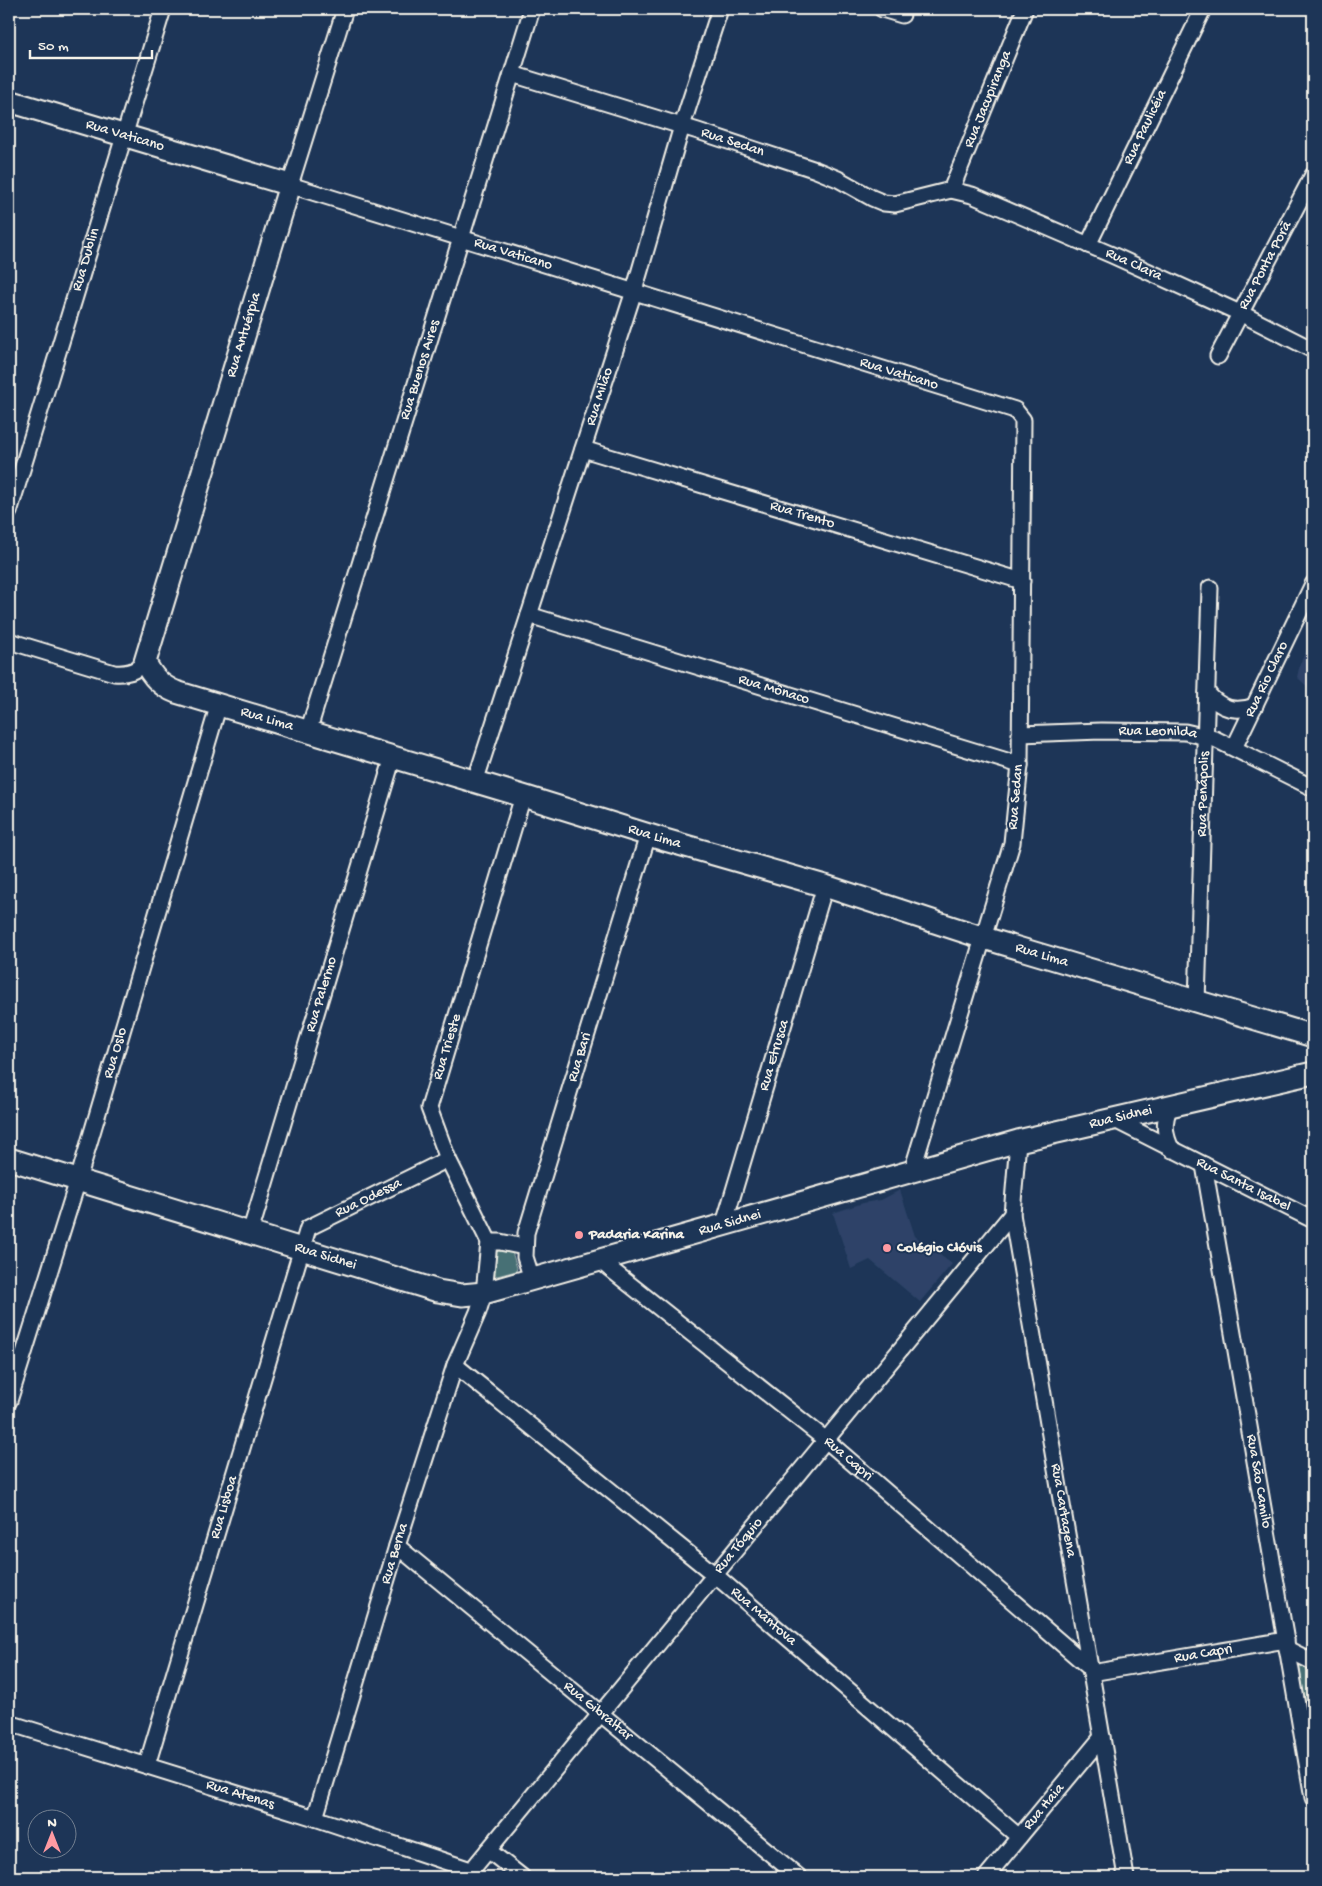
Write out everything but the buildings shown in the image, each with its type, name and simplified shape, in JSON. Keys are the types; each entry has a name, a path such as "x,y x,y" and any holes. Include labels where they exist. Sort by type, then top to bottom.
{"main road":[{"name":"Rua Vaticano","path":"9,101 290,186"},
{"name":"Rua Antuérpia","path":"145,662 290,186"},
{"name":"Rua Lima","path":"145,662 155,678 168,689 648,835 825,886 984,938 1313,1036"},
{"name":"Rua Sidnei","path":"9,1159 438,1291 462,1295 484,1293 1018,1141 1313,1073"}],"street":[{"name":"Rua Dublin","path":"9,512 163,9"},
{"name":"Rua Antuérpia","path":"290,186 345,9"},
{"name":"Rua Buenos Aires","path":"308,732 532,9"},
{"name":"Rua Milão","path":"475,782 634,291 682,126 720,9"},
{"path":"882,9 902,15"},
{"name":"Rua Jacupiranga","path":"951,190 1025,9"},
{"name":"Rua Paulicéia","path":"1088,246 1203,9"},
{"name":"Rua Sedan","path":"512,74 682,126 827,174 872,198 884,202 895,204 951,190"},
{"name":"Rua Ponta Porã","path":"1218,356 1242,314 1313,175"},
{"name":"Rua Vaticano","path":"290,186 1015,410"},
{"name":"Rua Clara","path":"951,190 996,203 1242,314 1313,350"},
{"name":"Rua Sedan","path":"912,1171 1012,843 1020,765 1024,426 1023,420 1015,410"},
{"name":"Rua Trento","path":"583,449 1022,581"},
{"name":"Rua Rio Claro","path":"1234,748 1313,584"},
{"name":"Rua Penápolis","path":"1198,1002 1210,588"},
{"name":"Rua Mônaco","path":"529,615 1020,765"},
{"path":"9,641 114,673 131,672 138,669 145,662"},
{"path":"1207,693 1223,707 1234,710 1255,706"},
{"name":"Rua Oslo","path":"9,1401 78,1180 219,704"},
{"name":"Rua Leonilda","path":"1020,734 1168,731 1207,736 1313,788"},
{"name":"Rua Palermo","path":"250,1233 393,758"},
{"name":"Rua Trieste","path":"489,1242 448,1159 429,1108 524,796"},
{"name":"Rua Bari","path":"532,1279 526,1264 524,1247 532,1214 648,835"},
{"name":"Rua Etrusca","path":"724,1224 825,886"},
{"path":"1170,1106 1166,1115 1165,1134 1172,1150"},
{"name":"Rua Santa Isabel","path":"1113,1119 1313,1220"},
{"name":"Rua Cartagena","path":"1018,1141 1012,1214 1126,1877"},
{"name":"Rua Odessa","path":"301,1249 308,1228 448,1159"},
{"name":"Rua São Camilo","path":"1204,1165 1313,1796"},
{"name":"Rua Tóquio","path":"468,1874 1012,1214"},
{"path":"484,1293 489,1242 500,1242 524,1247"},
{"name":"Rua Lisboa","path":"147,1765 301,1249"},
{"name":"Rua Capri","path":"599,1260 826,1440 1090,1671 1287,1644"},
{"name":"Rua Berna","path":"315,1818 398,1546 456,1365 484,1293"},
{"name":"Rua Mântova","path":"456,1365 715,1575 1019,1837"},
{"name":"Rua Gibraltar","path":"398,1546 798,1877"},
{"path":"1287,1644 1313,1662"},
{"name":"Rua Atenas","path":"9,1723 315,1818 468,1874"},
{"name":"Rua Haia","path":"986,1877 1102,1737"},
{"path":"488,1850 522,1877"}],"shaded area":[{"path":"1313,636 1313,692 1297,677 1300,664"},
{"name":"Colégio Clóvis","path":"900,1190 915,1236 952,1264 920,1302 870,1260 851,1269 833,1213 863,1203 881,1200"}],"green space":[{"path":"495,1252 512,1252 517,1268 516,1271 497,1276 494,1274"},
{"path":"1299,1665 1313,1672 1313,1749"}],"place":[{"name":"Padaria Karina","path":"579,1235"},
{"name":"Colégio Clóvis","path":"887,1248"}]}
